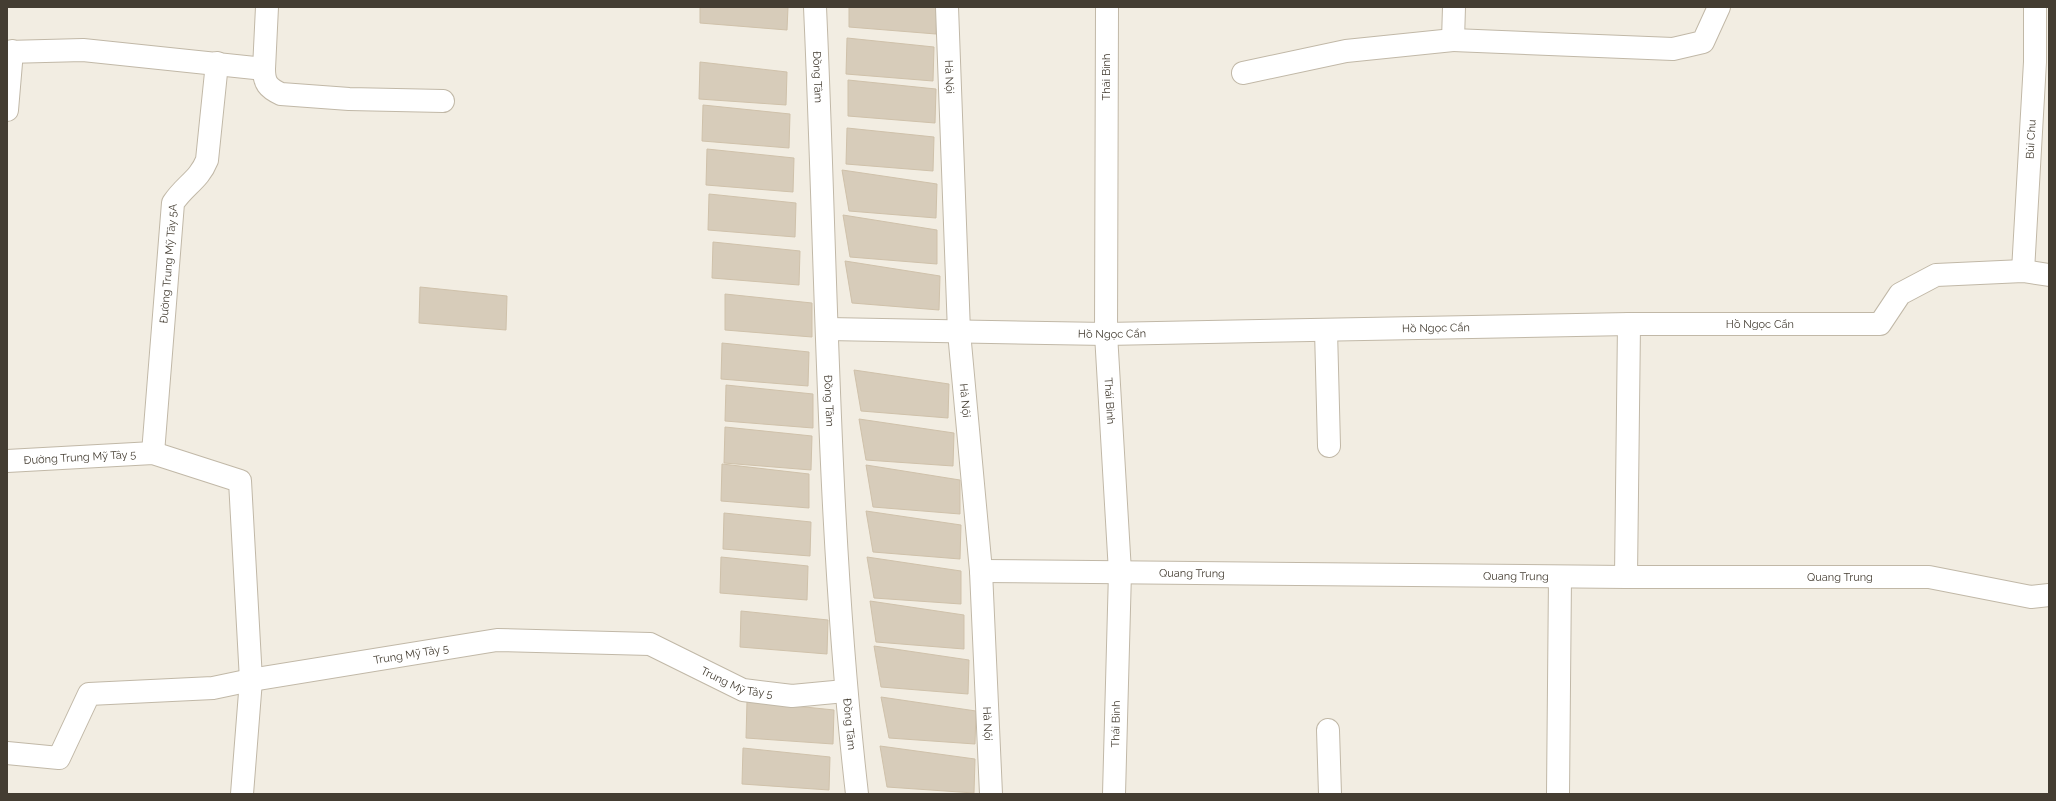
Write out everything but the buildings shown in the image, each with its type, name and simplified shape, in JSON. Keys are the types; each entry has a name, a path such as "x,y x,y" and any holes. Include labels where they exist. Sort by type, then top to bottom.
{"street":[{"path":"267,7 264,81 271,89 281,94 349,99 443,101"},
{"name":"Đồng Tâm","path":"815,7 834,524 845,691 857,794"},
{"name":"Hà Nội","path":"947,7 959,332 981,571 991,794"},
{"name":"Thái Bình","path":"1107,7 1106,334 1120,572 1114,794"},
{"path":"1453,40 1454,7"},
{"path":"1244,73 1346,51 1453,40 1673,49 1703,42 1719,7"},
{"name":"Bùi Chu","path":"2023,271 2042,48 2035,7"},
{"path":"7,110 9,52 83,50 264,69"},
{"name":"Đường Trung Mỹ Tây 5A","path":"153,454 173,203 179,194 202,173 207,160 217,63"},
{"path":"2023,271 2049,275"},
{"name":"Hồ Ngọc Cẩn","path":"828,329 1106,334 1629,324 1880,324 1900,294 1936,275 2023,271"},
{"path":"1626,578 1629,324"},
{"path":"1326,330 1329,446"},
{"path":"153,454 240,481 250,680 242,794"},
{"name":"Đường Trung Mỹ Tây 5","path":"7,462 153,454"},
{"name":"Quang Trung","path":"981,571 1560,576 1626,578 1929,577 2031,597 2049,595"},
{"path":"1558,794 1560,576"},
{"name":"Trung Mỹ Tây 5","path":"7,753 59,758 89,694 213,688 250,680 497,640 650,644 743,690 792,696 845,691"},
{"path":"1328,730 1330,794"}]}
